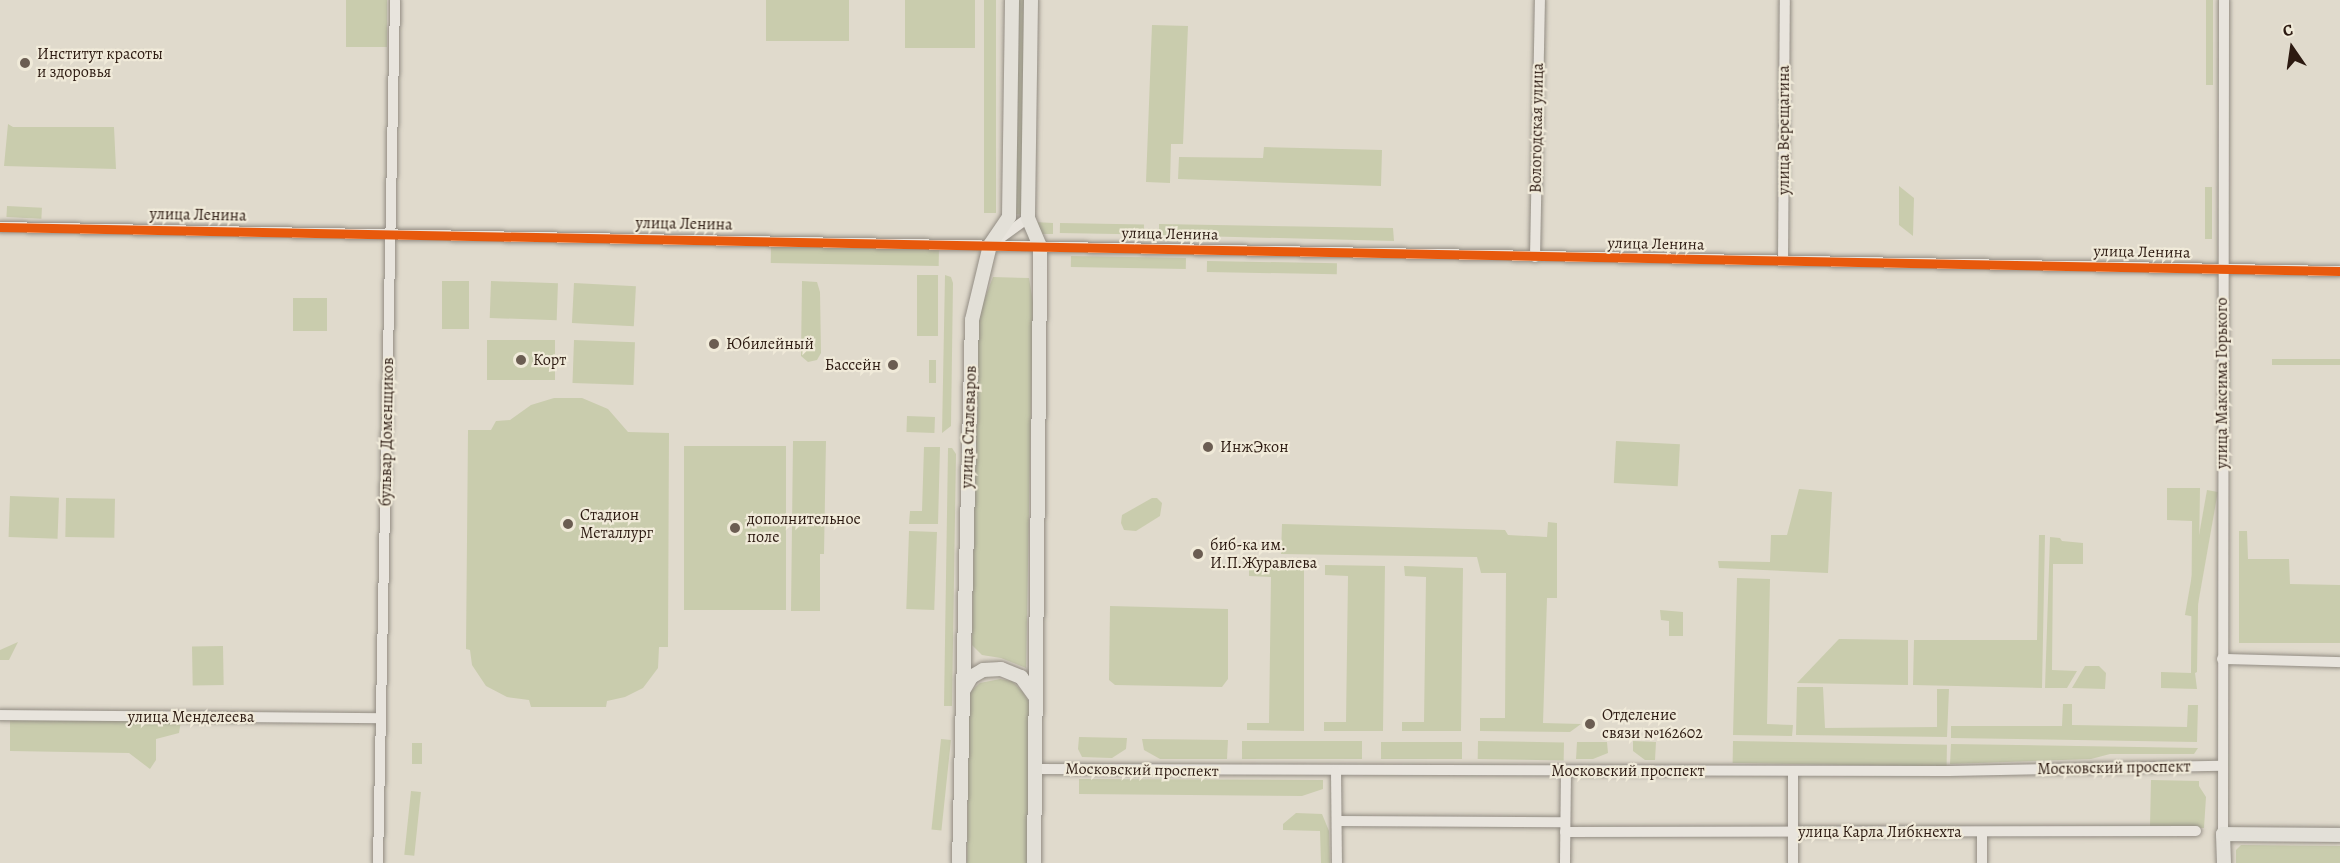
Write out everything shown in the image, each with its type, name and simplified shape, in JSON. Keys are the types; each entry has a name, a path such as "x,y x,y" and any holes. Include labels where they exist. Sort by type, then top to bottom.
{"main road":[{"name":"улица Сталеваров","path":"959,863 972,320 990,245 1009,217 1012,0"},
{"path":"1031,0 1028,218 1040,246 1034,863"},
{"path":"962,692 971,677 983,670 1001,669 1021,677 1032,688 1036,698"},
{"path":"2224,863 2223,834 2340,835"}],"street":[{"name":"бульвар Доменщиков","path":"378,863 395,0"},
{"name":"Вологодская улица","path":"1534,256 1540,0"},
{"name":"улица Верещагина","path":"1783,261 1785,0"},
{"name":"улица Максима Горького","path":"2223,834 2221,766 2224,0"},
{"path":"990,245 1028,218"},
{"name":"улица Ленина","path":"0,227 2340,271"},
{"path":"2222,658 2340,662"},
{"name":"улица Менделеева","path":"0,715 381,718"},
{"name":"Московский проспект","path":"1035,769 1566,772 1993,771 2221,766"},
{"path":"1336,771 1337,863"},
{"path":"1792,863 1793,771"},
{"path":"1565,863 1566,772"},
{"name":"улица Карла Либкнехта","path":"1336,821 1792,832 2196,831"},
{"path":"1982,832 1982,863"}],"green space":[{"path":"346,0 387,0 387,47 346,47"},
{"path":"766,0 849,0 849,41 766,41"},
{"path":"905,0 975,0 975,48 905,48"},
{"path":"984,0 996,0 996,213 984,213"},
{"path":"1019,0 1026,0 1025,215 1016,214"},
{"path":"2206,0 2213,0 2213,85 2206,85"},
{"path":"1152,25 1188,26 1183,144 1171,144 1170,183 1146,182"},
{"path":"8,124 13,127 114,127 116,169 4,166"},
{"path":"1264,147 1382,150 1381,186 1178,179 1179,157 1263,158"},
{"path":"1899,186 1914,198 1913,236 1899,225"},
{"path":"2205,187 2212,187 2212,239 2205,239"},
{"path":"7,206 42,208 41,219 6,217"},
{"path":"1034,222 1053,223 1053,234 1042,234"},
{"path":"1060,223 1144,224 1144,234 1060,233"},
{"path":"1159,224 1393,228 1394,241 1159,235"},
{"path":"771,246 939,249 939,266 771,263"},
{"path":"1071,256 1186,258 1186,269 1071,267"},
{"path":"1207,261 1337,263 1337,274 1207,272"},
{"path":"917,275 938,275 938,336 917,336"},
{"path":"945,275 951,277 953,283 951,426 942,433"},
{"path":"993,277 1029,278 1033,302 1026,668 1001,658 982,655 972,645 977,319"},
{"path":"442,281 469,281 469,329 442,329"},
{"name":"Корт","path":"491,281 558,283 557,320 490,318"},
{"path":"802,281 817,282 820,292 821,353 817,360 808,362 801,356"},
{"name":"Корт","path":"574,283 636,286 634,326 572,323"},
{"path":"293,298 327,298 327,331 293,331"},
{"name":"Корт","path":"487,340 555,340 555,380 487,380"},
{"name":"Корт","path":"574,340 635,342 633,385 572,383"},
{"path":"2272,359 2340,359 2340,365 2272,365"},
{"path":"929,360 936,360 936,383 929,383"},
{"name":"Стадион Металлург","path":"554,398 582,398 608,409 628,432 669,433 668,647 659,647 658,668 643,688 625,697 607,701 606,707 531,707 529,700 507,697 486,686 472,665 470,650 466,649 468,430 491,430 496,421 510,420 531,405"},
{"path":"907,416 935,417 934,433 906,432"},
{"path":"793,441 826,441 824,554 820,554 820,611 791,611"},
{"path":"1616,441 1680,444 1678,486 1614,483"},
{"name":"дополнительное поле","path":"684,446 786,446 786,610 684,610"},
{"path":"924,447 940,447 938,524 909,524 910,511 922,511"},
{"path":"948,448 952,448 956,454 952,706 944,706"},
{"path":"2167,488 2200,488 2197,672 2195,673 2197,689 2161,688 2161,672 2191,673 2192,521 2167,520"},
{"path":"1799,489 1832,492 1828,573 1719,568 1718,561 1770,562 1771,535 1787,535"},
{"path":"2207,490 2218,492 2196,617 2185,615"},
{"path":"10,496 59,498 58,539 9,537"},
{"path":"66,498 115,499 114,538 65,537"},
{"path":"1152,498 1157,498 1162,503 1160,516 1136,531 1124,530 1121,523 1122,515"},
{"path":"1548,522 1557,523 1557,598 1547,598 1543,723 1581,724 1570,732 1480,731 1480,718 1505,718 1506,573 1481,573 1477,557 1281,554 1282,524 1505,530 1508,535 1547,537"},
{"path":"909,531 937,532 934,610 906,609"},
{"path":"2239,531 2247,531 2248,559 2289,559 2290,584 2340,585 2340,643 2239,643"},
{"path":"2039,535 2045,535 2042,688 1913,685 1914,640 2037,640"},
{"path":"2050,537 2083,543 2083,564 2053,564 2052,670 2077,671 2067,688 2045,688"},
{"path":"1249,564 1304,565 1304,731 1247,730 1247,723 1269,723 1271,577 1249,576"},
{"path":"1325,565 1385,566 1383,731 1324,731 1324,722 1346,722 1348,576 1325,575"},
{"path":"1404,566 1463,568 1461,731 1402,731 1402,722 1424,722 1426,577 1405,576"},
{"path":"1737,578 1770,579 1767,724 1793,725 1792,736 1733,735"},
{"path":"1110,606 1228,609 1228,679 1222,687 1115,685 1109,680"},
{"path":"1660,610 1683,612 1683,636 1669,636 1669,621 1661,620"},
{"path":"1839,639 1908,640 1908,685 1797,683"},
{"path":"18,642 9,660 0,660 0,650"},
{"path":"223,646 224,685 193,686 192,647"},
{"path":"2085,666 2099,666 2106,673 2105,689 2072,688"},
{"path":"1000,679 1012,681 1023,692 1030,704 1028,863 967,863 969,693 980,683"},
{"path":"1797,687 1823,687 1825,728 1937,727 1937,689 1949,689 1947,737 1796,735"},
{"path":"2063,704 2072,704 2072,725 2187,727 2188,705 2198,705 2197,742 1951,738 1951,726 2062,726"},
{"path":"10,719 181,721 179,733 156,739 156,760 150,769 129,753 10,751"},
{"path":"1079,737 1127,738 1126,749 1112,758 1082,757 1078,749"},
{"path":"941,739 951,740 941,831 931,830"},
{"path":"1142,739 1228,740 1227,759 1160,759 1144,750"},
{"path":"1242,741 1362,741 1362,759 1242,759"},
{"path":"1478,741 1564,743 1564,760 1478,759"},
{"path":"1633,741 1656,742 1655,760 1645,760 1633,751"},
{"path":"1733,741 1947,745 1947,767 1733,763"},
{"path":"1381,742 1462,742 1462,759 1381,759"},
{"path":"1577,742 1607,742 1608,753 1593,759 1576,759"},
{"path":"412,743 422,743 422,764 412,764"},
{"path":"1951,744 2198,748 2194,754 2110,754 2091,759 1950,764"},
{"path":"1079,779 1323,780 1323,789 1302,796 1079,794"},
{"path":"2151,780 2199,781 2199,786 2206,797 2204,828 2150,826"},
{"path":"411,791 421,792 414,856 404,855"},
{"path":"1296,813 1322,814 1329,831 1330,863 1321,863 1320,831 1283,830 1283,824"},
{"path":"2241,845 2340,846 2340,863 2236,863 2236,850"}],"cycle path":[{"path":"0,227 2340,271"}],"place":[{"name":"Институт красоты и здоровья","path":"25,63"},
{"name":"Юбилейный","path":"714,344"},
{"name":"Корт","path":"521,360"},
{"name":"Бассейн","path":"893,365"},
{"name":"ИнжЭкон","path":"1208,447"},
{"name":"Стадион Металлург","path":"568,524"},
{"name":"дополнительное поле","path":"735,528"},
{"name":"биб-ка им. И.П.Журавлева","path":"1198,554"},
{"name":"Отделение связи №162602","path":"1590,724"}]}
